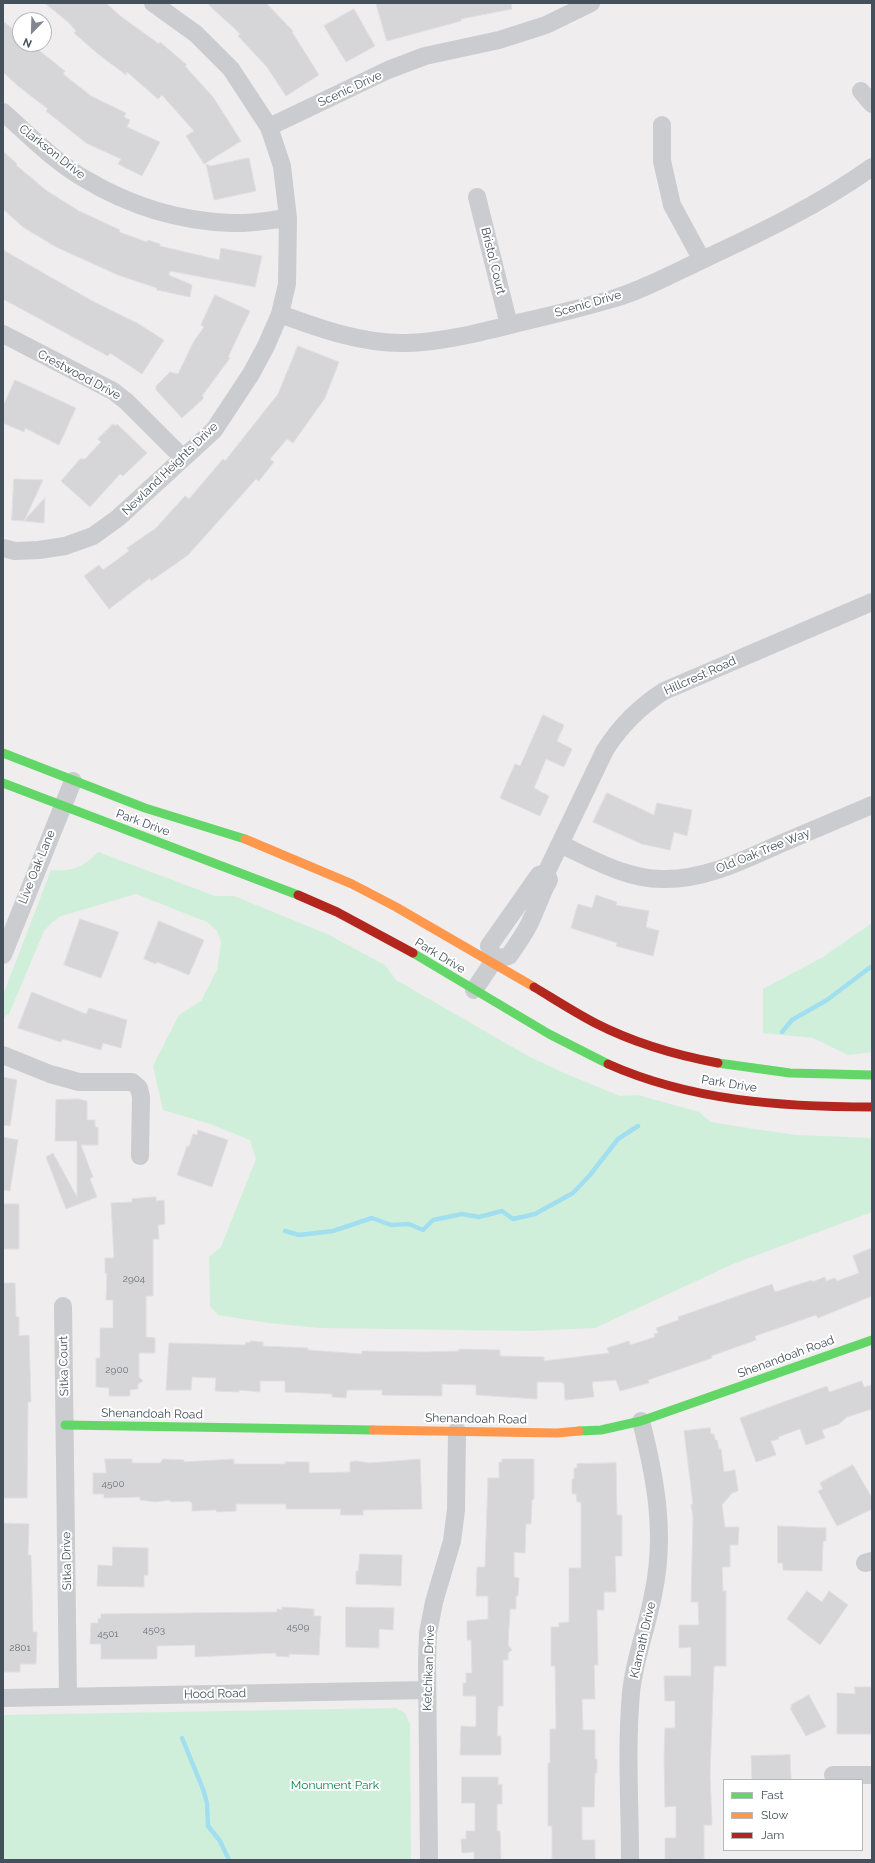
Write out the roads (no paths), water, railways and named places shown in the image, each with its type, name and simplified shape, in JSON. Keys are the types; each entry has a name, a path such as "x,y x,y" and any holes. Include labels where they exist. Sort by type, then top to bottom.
{"street":[{"name":"Newland Heights Drive","path":"3,548 15,551 39,550 65,546 93,536 118,518 214,430 251,374 266,346 280,314 287,284 288,218 282,166 269,127 231,69 196,34 153,3"},
{"name":"Scenic Drive","path":"269,127 388,70 425,56 499,40 546,25 591,3"},
{"name":"Clarkson Drive","path":"3,112 52,156 84,179 121,198 155,211 194,221 233,224 288,218"},
{"path":"662,125 662,161 672,205 702,260"},
{"name":"Scenic Drive","path":"280,314 322,329 373,341 406,343 446,339 509,325 612,299 658,282 702,260 746,241 842,188 872,167"},
{"name":"Bristol Court","path":"477,197 509,325"},
{"name":"Crestwood Drive","path":"3,334 113,391 127,402 184,458"},
{"name":"Hillcrest Road","path":"546,873 549,880 541,895 532,919 509,956 493,962 489,946 518,902 539,875 546,873 605,750 631,716 664,690 872,602"},
{"name":"Park Drive","path":"3,753 145,808 235,835 314,866 396,907 493,962 595,1023 635,1041 686,1057 790,1073 872,1075"},
{"name":"Live Oak Lane","path":"3,955 73,781"},
{"name":"Park Drive","path":"3,783 223,865 301,896 380,934 581,1051 624,1071 679,1088 736,1098 788,1105 872,1107"},
{"name":"Old Oak Tree Way","path":"560,844 607,866 629,873 662,879 682,877 722,869 872,805"},
{"path":"518,902 535,912"},
{"path":"474,990 493,962"},
{"path":"3,1055 50,1074 79,1082 132,1082 138,1088 141,1097 140,1156"},
{"name":"Sitka Court","path":"63,1306 65,1425"},
{"name":"Shenandoah Road","path":"65,1425 557,1433 601,1430 641,1421 872,1340"},
{"name":"Klamath Drive","path":"630,1860 631,1692 654,1594 659,1554 660,1518 641,1421"},
{"name":"Sitka Drive","path":"65,1425 68,1697"},
{"name":"Ketchikan Drive","path":"429,1860 427,1690 428,1633 434,1602 452,1541 456,1510 457,1431"},
{"name":"Hood Road","path":"3,1698 427,1690"},
{"path":"833,1775 872,1775"}],"waterway":[{"path":"782,1032 792,1020 827,1000 872,966"},
{"path":"285,1231 299,1235 333,1231 372,1218 391,1225 409,1224 423,1230 433,1220 462,1214 479,1217 502,1211 513,1219 535,1214 573,1193 590,1175 618,1139 638,1126"},
{"path":"182,1738 203,1789 207,1803 208,1826 220,1841 229,1860"}],"park label":[{"name":"Monument Park","path":"335,1785"}]}
